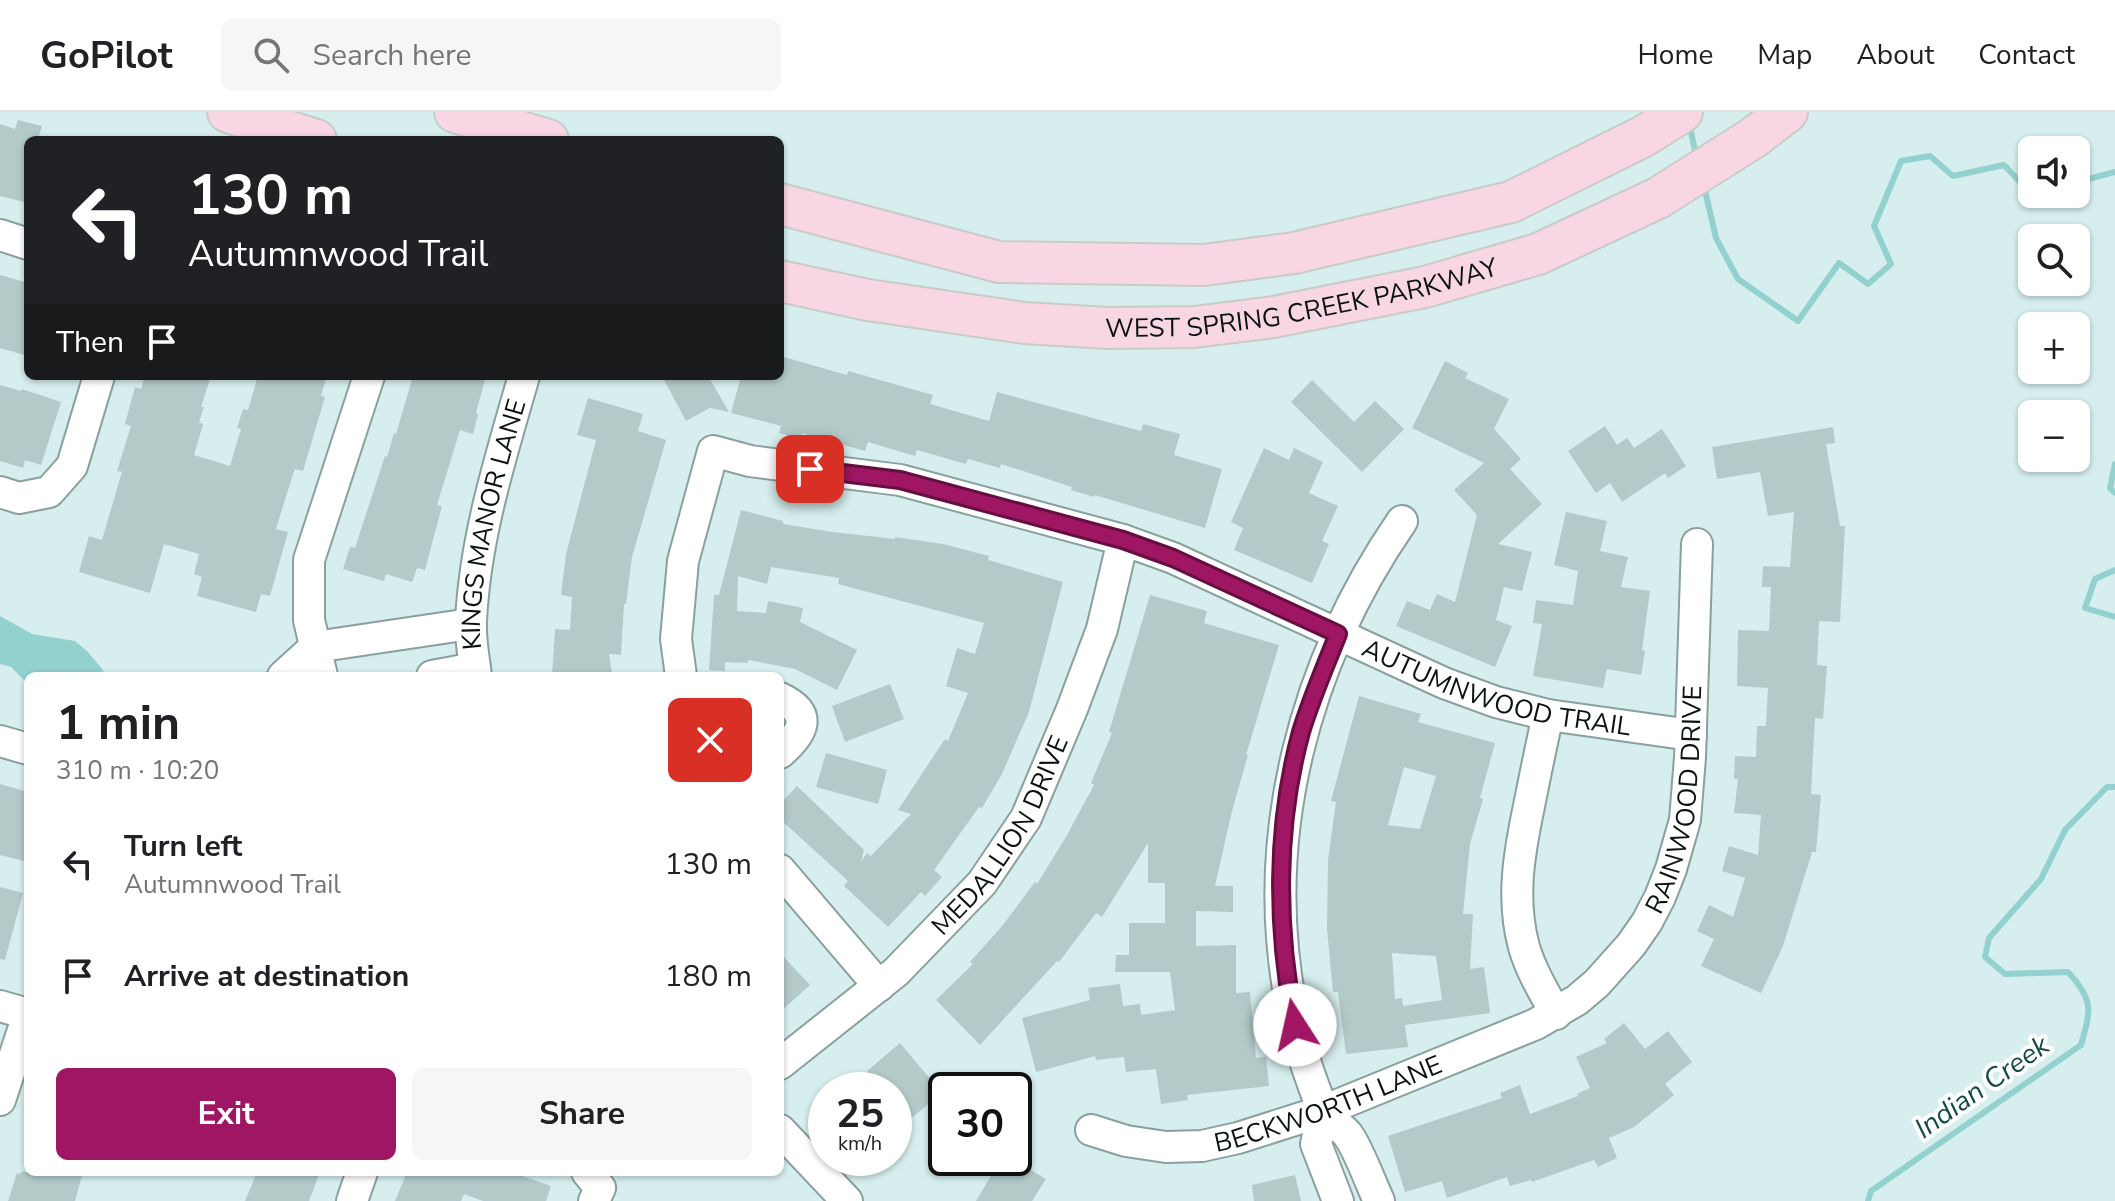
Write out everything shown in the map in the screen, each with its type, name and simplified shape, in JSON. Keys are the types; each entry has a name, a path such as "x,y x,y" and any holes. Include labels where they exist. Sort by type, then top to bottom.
{"main road":[{"path":"228,112 303,136"},
{"path":"455,112 535,136"},
{"name":"WEST SPRING CREEK PARKWAY","path":"784,205 999,262 1204,265 1294,253 1511,202 1644,136 1682,112"},
{"name":"WEST SPRING CREEK PARKWAY","path":"784,282 868,300 1025,323 1108,328 1194,327 1274,317 1425,287 1538,254 1658,198 1753,138 1787,112"}],"street":[{"path":"0,235 24,243"},
{"path":"0,492 19,498 49,492 72,466 98,380"},
{"path":"318,661 309,620 309,560 368,380"},
{"name":"KINGS MANOR LANE","path":"476,672 470,624 477,566 493,483 523,380"},
{"name":"AUTUMNWOOD TRAIL","path":"680,672 676,639 683,561 713,451 750,461 900,480 1123,540 1186,564 1444,683 1496,702 1548,715 1691,735"},
{"path":"1379,1201 1349,1136 1323,1111 1300,1045 1289,998 1283,951 1281,874 1287,801 1308,711 1338,634 1402,521"},
{"name":"MEDALLION DRIVE","path":"784,1061 896,972 982,883 1026,818 1102,629 1123,540"},
{"name":"RAINWOOD DRIVE","path":"1556,1014 1577,1000 1631,945 1660,897 1671,869 1685,820 1697,544"},
{"path":"292,672 318,661 470,624"},
{"path":"784,700 801,713 802,727 784,749"},
{"path":"1548,715 1522,842 1516,896 1531,968 1556,1014"},
{"path":"0,741 24,748"},
{"path":"784,875 879,986"},
{"path":"0,1006 24,1014"},
{"name":"BECKWORTH LANE","path":"1091,1130 1126,1141 1166,1147 1202,1146 1238,1138 1323,1111 1556,1014"},
{"path":"0,1100 24,1027"},
{"path":"1323,1111 1316,1144 1338,1201"},
{"path":"784,1134 847,1201"},
{"path":"352,1201 361,1176"}],"water":[{"path":"0,616 32,634 75,641 103,672 24,672 24,680 11,667 0,664"}],"building":[{"path":"18,120 42,126 39,136 24,136 24,202 0,196 0,124 15,129"},
{"path":"0,275 24,282 24,355 0,348"},
{"path":"784,357 933,395 930,404 989,421 997,392 1141,431 1143,424 1180,434 1174,455 1222,469 1205,528 1071,490 1072,487 1001,464 1000,468 968,459 966,464 917,450 915,456 868,442 865,451 802,433 800,439 779,433 781,426 731,413 740,380 784,380"},
{"path":"1445,361 1468,373 1465,378 1509,399 1494,429 1521,459 1510,469 1542,504 1498,544 1532,552 1522,591 1504,587 1496,620 1512,626 1495,667 1396,626 1407,601 1430,610 1437,594 1455,602 1477,515 1454,490 1484,463 1412,428"},
{"path":"144,380 210,380 201,407 204,407 199,422 203,424 194,455 230,466 241,429 237,428 243,409 248,410 257,380 325,380 321,396 325,397 303,471 295,469 276,529 288,532 270,596 261,594 256,612 197,596 202,577 194,574 199,554 164,544 150,593 79,572 89,536 102,540 122,472 117,471 131,426 125,424 135,387 141,389"},
{"path":"412,380 485,380 473,434 460,430 437,505 442,506 425,570 417,568 412,582 386,574 384,581 343,569 350,547 355,548 385,456 396,434"},
{"path":"664,380 710,380 729,412 710,408 686,421"},
{"path":"1312,380 1354,422 1375,401 1404,429 1362,472 1291,402"},
{"path":"0,385 61,402 41,465 25,460 23,468 0,461"},
{"path":"588,398 643,414 638,431 666,440 632,557 624,604 621,655 609,654 611,672 552,672 555,629 570,630 572,597 561,595 566,554 596,440 577,435"},
{"path":"1605,426 1617,445 1627,438 1634,448 1662,429 1686,466 1668,478 1665,473 1622,502 1610,483 1596,493 1568,451"},
{"path":"1833,427 1835,443 1826,444 1840,526 1845,526 1840,622 1819,621 1817,665 1827,666 1823,719 1815,718 1811,794 1821,795 1816,852 1812,852 1783,946 1761,993 1701,966 1714,939 1697,931 1709,905 1733,917 1745,878 1722,871 1729,846 1758,855 1761,815 1734,813 1738,779 1734,779 1735,756 1756,757 1757,726 1766,726 1768,688 1737,686 1738,630 1769,631 1771,587 1762,587 1763,566 1790,567 1794,512 1768,516 1760,472 1717,479 1712,447"},
{"path":"1264,448 1289,460 1294,448 1323,462 1309,493 1338,506 1322,541 1329,544 1312,583 1234,550 1243,528 1231,522"},
{"path":"741,510 783,521 783,524 943,544 989,556 988,560 1063,582 1029,712 1002,774 982,808 979,807 934,870 942,877 925,896 921,892 888,927 844,886 848,881 784,823 784,800 797,786 864,850 861,862 867,853 871,856 911,814 898,810 945,739 948,741 968,693 946,686 957,648 975,654 984,623 838,584 839,578 771,567 767,584 738,576 737,611 766,613 768,601 803,608 800,622 857,650 837,690 795,669 748,660 748,663 725,662 725,671 709,670 714,595 719,595"},
{"path":"1566,512 1607,521 1600,551 1628,557 1621,587 1650,591 1641,675 1607,669 1603,688 1533,676 1542,624 1533,623 1536,600 1573,605 1578,571 1554,565"},
{"path":"1150,595 1207,611 1204,623 1279,645 1246,755 1215,886 1233,886 1233,912 1196,911 1196,946 1236,945 1236,993 1250,992 1256,1058 1266,1057 1269,1086 1187,1095 1188,1100 1161,1104 1156,1069 1126,1072 1124,1057 1096,1060 1095,1056 1036,1072 1022,1018 1090,1000 1088,988 1120,984 1123,1006 1140,1004 1141,1015 1175,1010 1170,972 1115,972 1116,955 1129,955 1129,923 1165,923 1165,883 1148,883 1148,843 1102,917 1096,913 1059,962 980,1045 936,1000 973,964 970,962 1035,882 1037,884 1094,785 1091,783 1112,733 1109,732"},
{"path":"890,684 904,719 845,742 832,706"},
{"path":"1359,696 1421,714 1418,722 1495,743 1470,844 1463,914 1473,914 1470,969 1484,967 1490,1013 1405,1025 1408,1047 1346,1054 1338,992 1333,992 1327,929 1328,860 1336,802 1331,801","holes":["1404,767 1436,776 1420,829 1388,825","1392,953 1436,956 1442,1000 1403,1006 1402,998 1395,999"]},
{"path":"826,753 887,770 878,804 816,787"},
{"path":"0,784 24,791 24,861 0,855"},
{"path":"0,887 23,893 5,960 0,959"},
{"path":"784,957 810,985 784,1008"},
{"path":"1624,1023 1645,1049 1668,1031 1692,1062 1665,1084 1674,1095 1634,1127 1609,1138 1617,1158 1598,1167 1594,1160 1532,1182 1510,1186 1507,1177 1447,1198 1442,1181 1405,1192 1388,1136 1502,1098 1500,1093 1520,1085 1530,1114 1578,1096 1590,1088 1576,1057 1607,1043 1604,1039"},
{"path":"900,1043 928,1076 928,1104 912,1117 912,1072 867,1071"},
{"path":"1032,1171 1046,1179 1032,1201 976,1201 991,1176 1032,1176"},
{"path":"17,1173 82,1176 75,1201 8,1201"},
{"path":"1295,1175 1301,1201 1254,1201 1252,1185"},
{"path":"255,1176 318,1176 309,1201 245,1201"},
{"path":"405,1176 522,1176 551,1186 546,1201 483,1201 464,1194 461,1201 395,1201"}],"waterway":[{"name":"Indian Creek","path":"1689,123 1696,155"},
{"name":"Indian Creek","path":"1704,186 1716,238 1738,279 1798,321 1839,263 1868,284 1891,264 1874,226 1901,161 1930,156 1953,176 2004,165 2018,180"},
{"name":"Indian Creek","path":"2090,179 2115,172"},
{"name":"Indian Creek","path":"2115,464 2110,488 2115,493"},
{"name":"Indian Creek","path":"2115,570 2095,579 2085,608 2115,617"},
{"name":"Indian Creek","path":"1868,1201 1871,1191 2081,1045 2088,1006 2082,990 2068,972 2005,974 1985,957 1989,938 2041,879 2065,830 2107,787 2115,787"}],"route":[{"path":"810,469 900,480 1123,540 1173,558 1338,634 1308,711 1287,801 1281,901 1285,973 1295,1025"}]}
